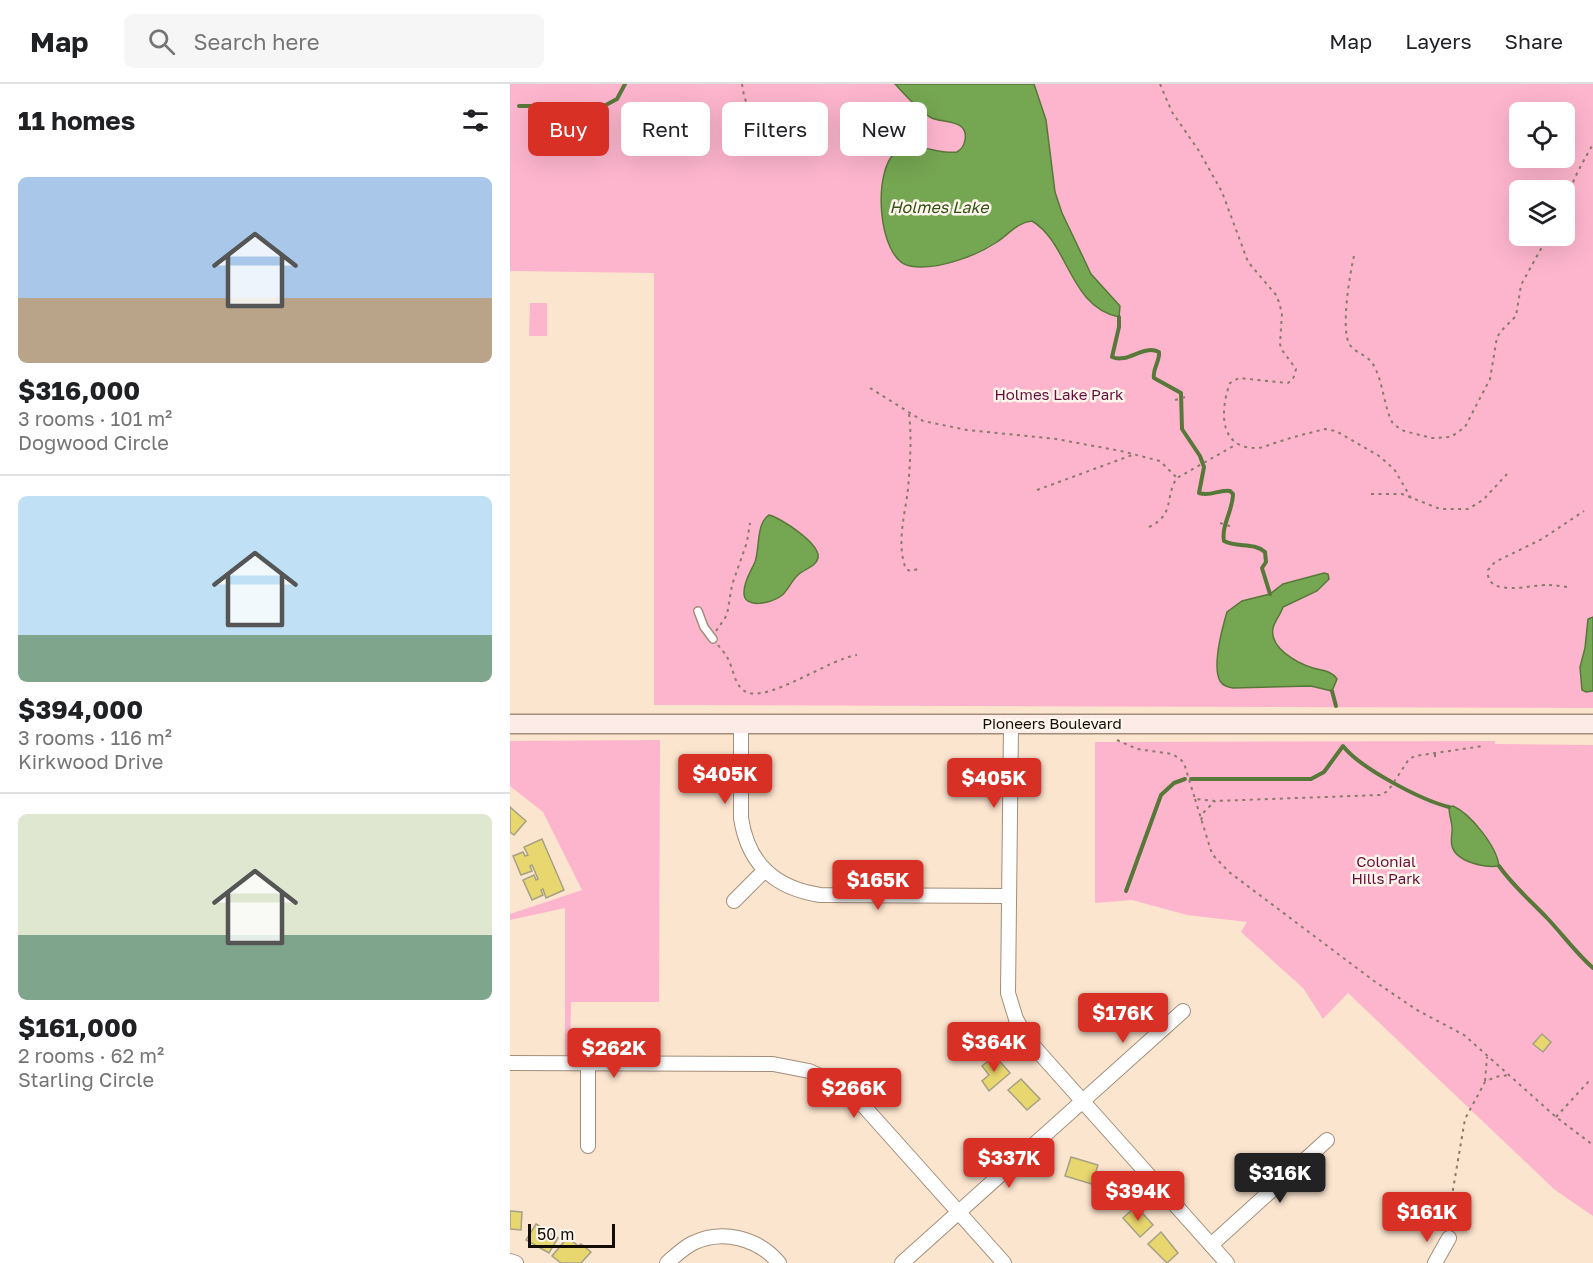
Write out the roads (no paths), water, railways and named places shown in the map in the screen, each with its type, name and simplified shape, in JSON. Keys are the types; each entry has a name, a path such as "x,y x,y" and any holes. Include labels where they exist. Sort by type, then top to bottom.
{"main road":[{"name":"Pioneers Boulevard","path":"510,724 1593,724"}],"street":[{"path":"741,723 743,832 749,849 765,870 789,888 820,895 1008,896"},
{"path":"1011,724 1008,993 1012,1010 1028,1040 1227,1263"},
{"path":"734,901 765,870"},
{"path":"902,1263 1184,1011"},
{"path":"510,1063 773,1064 809,1071 829,1080 861,1103 1004,1263"},
{"path":"588,1063 588,1146"},
{"path":"1211,1245 1327,1140"},
{"path":"667,1263 693,1243 717,1236 732,1236 759,1245 779,1263"},
{"path":"1435,1263 1449,1238"},
{"path":"510,1261 516,1263"}],"lane":[{"path":"698,611 704,627 713,639"}],"water":[{"name":"Holmes Lake","path":"895,84 1034,84 1046,120 1055,192 1062,213 1091,274 1120,306 1119,317 1102,311 1090,301 1079,288 1054,244 1032,221 1018,226 988,247 955,261 920,267 910,266 899,260 890,248 882,211 881,192 884,173 890,159 893,156 927,156 927,148 957,152 965,140 963,128 959,125 927,115 927,102 911,102"},
{"path":"769,515 791,526 807,539 817,552 818,558 815,564 796,577 781,596 765,603 753,603 745,598 744,588 757,556 762,524"},
{"path":"1324,573 1328,574 1329,579 1317,591 1283,607 1274,625 1273,635 1275,642 1292,658 1335,676 1337,679 1332,691 1311,686 1233,688 1223,684 1218,674 1217,657 1227,612 1242,601 1270,594 1283,584"},
{"path":"1593,617 1593,691 1586,692 1582,690 1580,667 1585,648 1588,619"},
{"path":"1453,806 1468,816 1482,832 1494,850 1499,866 1472,863 1455,852 1451,843 1452,829 1449,810 1449,807"}],"waterway":[{"path":"519,106 604,106 617,99 625,84"},
{"path":"1119,317 1112,357 1124,358 1147,350 1159,352 1154,378 1181,393 1182,429 1200,456 1204,467 1199,493 1230,491 1233,494 1224,530 1224,541 1256,547 1265,552 1266,562 1262,568 1270,594"},
{"path":"1332,691 1336,706"},
{"path":"1191,779 1311,779 1324,772 1343,746 1363,764 1392,782 1423,798 1449,807"},
{"path":"1126,891 1161,795 1174,783 1185,779"},
{"path":"1499,866 1593,968"}],"park label":[{"name":"Holmes Lake Park","path":"1059,395"},
{"name":"Colonial Hills Park","path":"1386,870"}]}
